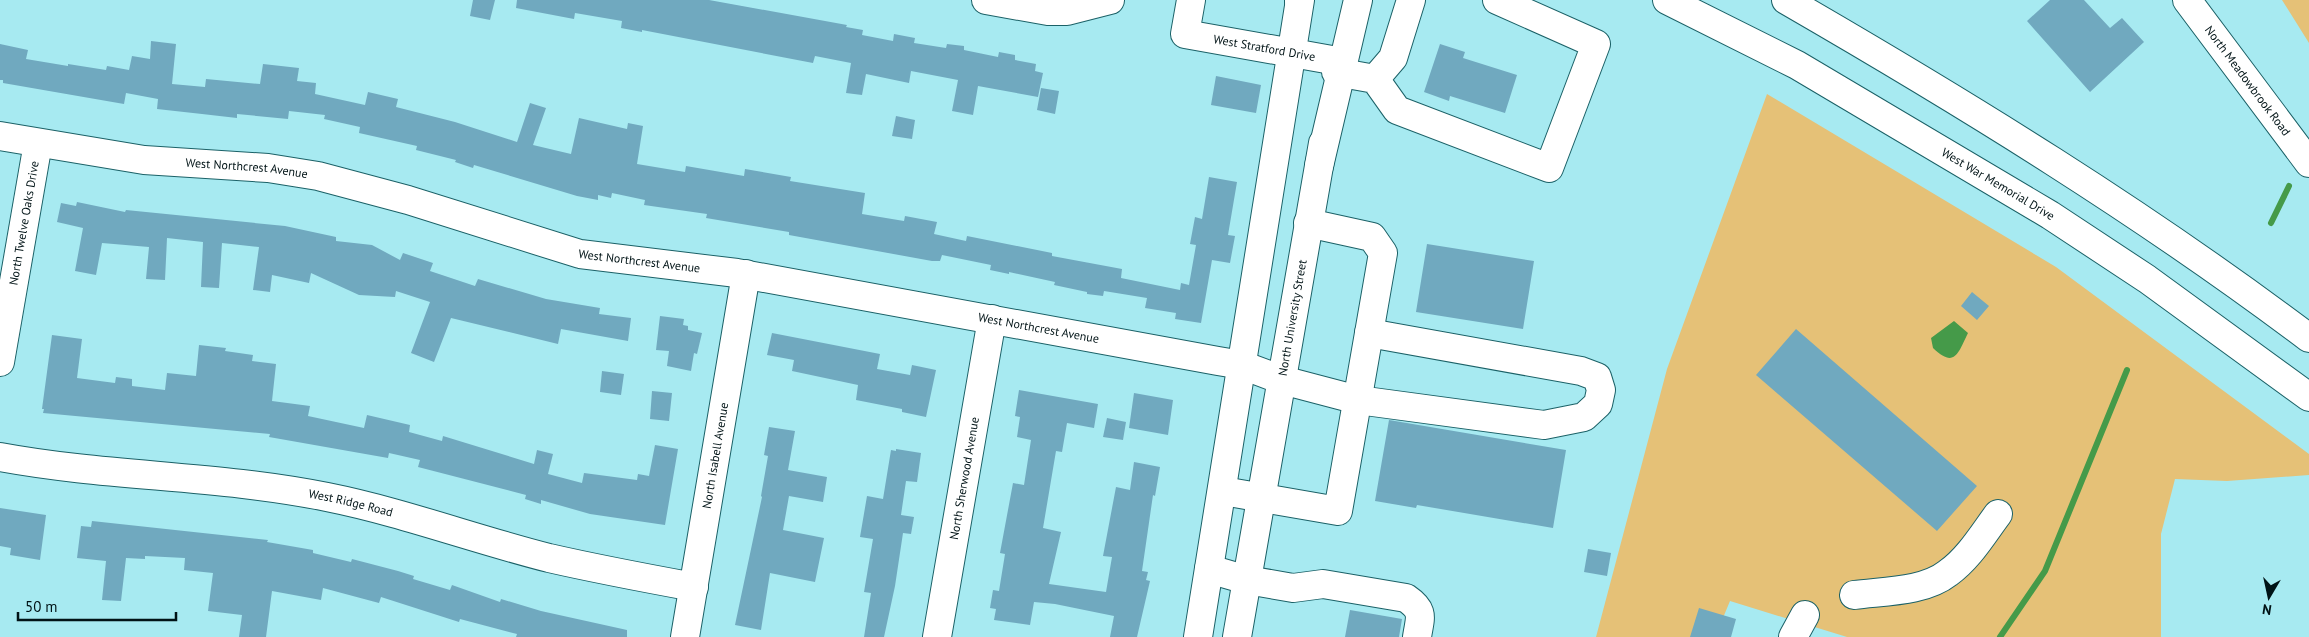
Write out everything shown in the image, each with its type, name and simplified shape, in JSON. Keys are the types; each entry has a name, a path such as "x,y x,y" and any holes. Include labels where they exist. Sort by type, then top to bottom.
{"main road":[{"path":"986,0 1048,11 1066,11 1110,0"},
{"name":"West Stratford Drive","path":"1191,0 1185,34 1292,53 1375,79"},
{"path":"1339,67 1348,0"},
{"path":"1339,67 1358,0"},
{"path":"1412,0 1393,58 1375,79 1397,110 1549,168 1596,44 1497,0"},
{"name":"West War Memorial Drive","path":"1667,0 1797,64 2050,215 2147,279 2309,397"},
{"path":"1786,0 1942,92 2120,204 2174,240 2309,338"},
{"name":"North Meadowbrook Road","path":"2187,0 2309,162"},
{"path":"1198,637 1223,491 1299,1"},
{"name":"North University Street","path":"1237,637 1318,166 1339,67"},
{"name":"West Northcrest Avenue","path":"0,136 144,160 268,168 318,176 408,200 580,254 746,274 1242,365 1282,380 1358,400 1544,425 1584,417 1598,404 1601,390 1597,377 1581,371 1369,333"},
{"name":"North Twelve Oaks Drive","path":"0,362 38,143"},
{"path":"1223,491 1338,511 1383,253 1379,244 1372,237 1308,223"},
{"name":"North Isabell Avenue","path":"685,637 746,274"},
{"name":"North Sherwood Avenue","path":"937,637 992,319"},
{"name":"West Ridge Road","path":"0,457 108,472 222,481 327,497 407,517 549,558 694,587"},
{"path":"1854,595 1921,585 1947,574 1967,556 1998,514"},
{"path":"1209,569 1247,580 1293,588 1323,584 1406,598 1417,606 1421,613 1417,637"}],"shaded area":[{"path":"2282,0 2309,0 2309,43"},
{"path":"1767,94 2056,267 2309,454 2309,475 2227,481 2175,479 2161,534 2161,637 1847,637 1730,601 1715,637 1596,637 1667,369"},
{"path":"1954,321 1968,333 1958,352 1951,358 1940,354 1933,348 1931,338"}],"building":[{"path":"473,0 495,0 490,20 470,16"},
{"path":"517,0 709,0 847,25 846,27 863,30 862,35 893,41 894,34 915,38 914,43 946,48 947,44 964,46 964,50 998,57 999,52 1015,55 1015,60 1036,64 1035,71 1043,73 1038,97 978,86 973,115 952,111 958,80 911,71 909,83 866,74 862,95 846,93 851,63 815,56 813,63 642,30 642,32 621,28 622,21 575,13 574,19 516,8"},
{"path":"2050,0 2084,0 2110,28 2122,18 2144,42 2090,92 2027,21"},
{"path":"151,41 176,44 172,84 205,87 206,79 260,84 263,64 299,68 297,81 316,83 315,94 365,105 368,92 398,99 396,107 455,122 517,142 530,103 546,108 533,145 571,154 579,118 627,129 628,123 643,126 637,164 685,172 686,166 744,176 745,169 791,177 790,181 865,193 862,214 904,221 905,216 937,222 934,234 966,241 967,236 1052,253 1052,256 1122,269 1121,278 1180,290 1181,283 1189,285 1196,245 1190,244 1195,217 1202,219 1209,177 1237,182 1228,235 1235,236 1230,263 1212,260 1201,323 1175,319 1176,313 1145,308 1147,298 1104,291 1103,296 1087,294 1087,292 1054,285 1055,282 990,270 991,265 942,255 940,261 932,261 789,235 789,232 706,218 707,214 644,205 645,200 612,193 611,198 598,195 598,200 577,196 474,165 473,168 455,162 456,160 416,150 417,146 359,133 360,127 324,119 325,115 289,111 288,119 237,114 237,118 157,109 158,99 126,93 124,104 3,83 3,80 0,80 0,44 28,50 26,59 68,66 68,64 106,70 107,66 129,70 132,56 150,59"},
{"path":"1440,44 1465,52 1463,58 1517,75 1505,113 1450,96 1449,101 1424,92"},
{"path":"1216,76 1261,85 1256,113 1211,105"},
{"path":"1041,88 1059,91 1055,114 1037,110"},
{"path":"896,116 915,120 912,139 892,136"},
{"path":"77,202 125,212 126,210 285,226 336,237 336,241 372,245 400,260 403,253 433,263 430,271 475,286 478,279 546,299 600,308 599,314 631,318 628,341 561,329 558,344 451,318 434,362 411,353 430,302 396,291 395,297 359,295 311,273 309,283 272,275 270,292 253,290 259,247 222,243 219,288 201,287 203,242 167,238 165,280 146,279 149,247 102,243 96,275 75,271 83,228 57,222 61,203 76,206"},
{"path":"1427,244 1534,261 1523,329 1416,312"},
{"path":"1972,292 1989,306 1977,320 1961,306"},
{"path":"660,316 684,319 683,325 688,326 688,330 702,333 697,354 694,353 691,371 667,366 669,351 656,350"},
{"path":"1796,329 1977,486 1937,531 1756,375"},
{"path":"772,333 880,354 877,369 910,375 912,365 936,370 926,417 902,412 902,409 856,400 858,385 792,371 794,360 767,355"},
{"path":"52,335 82,339 77,378 115,383 116,377 132,379 132,386 165,390 167,373 196,376 199,345 226,348 225,351 253,355 252,361 276,364 272,401 310,406 308,416 364,428 367,415 410,425 409,432 442,441 443,436 534,464 537,450 553,454 548,474 582,483 584,473 637,480 638,474 649,476 655,445 678,449 665,525 590,514 541,500 541,504 525,499 526,495 418,467 420,460 389,453 388,458 269,437 270,434 43,413"},
{"path":"602,371 624,374 621,395 600,392"},
{"path":"1019,390 1098,404 1094,428 1067,423 1062,452 1056,451 1043,528 1061,532 1049,584 1106,592 1112,557 1103,556 1116,487 1130,490 1134,462 1160,467 1155,496 1153,495 1142,571 1148,572 1146,580 1150,581 1137,637 1110,637 1114,616 1055,604 1034,602 1030,625 994,620 996,609 990,608 993,590 999,591 1005,554 1000,553 1013,483 1024,485 1031,440 1017,437 1020,417 1015,416"},
{"path":"652,391 672,393 669,421 650,419"},
{"path":"1134,393 1173,400 1168,435 1129,428"},
{"path":"1107,418 1126,422 1123,440 1103,437"},
{"path":"1389,420 1566,450 1553,528 1417,505 1416,508 1375,501"},
{"path":"769,427 795,431 788,470 827,477 823,502 789,496 783,530 824,538 815,582 770,573 761,630 735,625 762,497 768,456 764,455"},
{"path":"896,449 921,453 917,482 906,481 901,515 914,517 911,534 903,533 895,586 884,637 864,637 871,593 864,592 873,539 860,537 867,496 883,499 891,450 896,451"},
{"path":"0,508 46,515 40,560 10,555 11,548 0,546"},
{"path":"92,521 268,540 267,542 313,550 313,553 351,562 352,559 398,571 414,576 413,579 450,590 452,585 500,602 501,599 541,611 627,630 627,637 516,637 517,634 460,619 459,622 381,597 379,603 323,588 321,600 272,591 266,637 239,637 242,615 208,611 213,573 184,570 185,558 145,556 145,559 126,558 121,601 102,600 106,561 77,558 81,526 91,527"},
{"path":"1588,549 1611,553 1607,576 1584,572"},
{"path":"1699,608 1736,619 1731,637 1690,637"},
{"path":"1350,610 1402,619 1399,637 1345,637"}],"waterway":[{"path":"2271,223 2289,186"},
{"path":"2000,637 2045,571 2127,370"}]}
